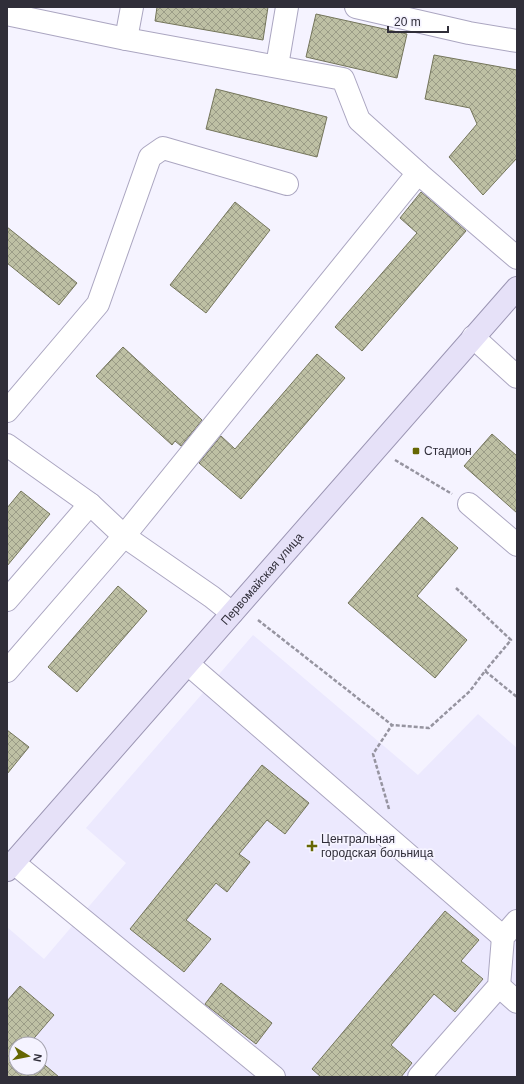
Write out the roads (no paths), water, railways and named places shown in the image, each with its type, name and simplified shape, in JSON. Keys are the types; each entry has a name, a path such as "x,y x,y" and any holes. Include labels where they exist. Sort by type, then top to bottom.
{"main road":[{"name":"Первомайская улица","path":"10,866 517,288"}],"street":[{"path":"126,38 132,7"},
{"path":"277,66 287,7"},
{"path":"356,7 469,33 517,41"},
{"path":"11,15 343,79 359,120 517,258"},
{"path":"7,411 98,304 150,157 163,148 287,184"},
{"path":"7,671 124,536 418,173"},
{"path":"473,338 517,377"},
{"path":"7,445 90,504 124,536 212,597 232,613"},
{"path":"7,600 90,504"},
{"path":"468,504 517,545"},
{"path":"188,664 510,929 508,987 517,1002"},
{"path":"10,866 274,1077"},
{"path":"419,1077 508,987"}],"place":[{"name":"Стадион","path":"416,451"},
{"name":"Центральная городская больница","path":"312,846"}]}
